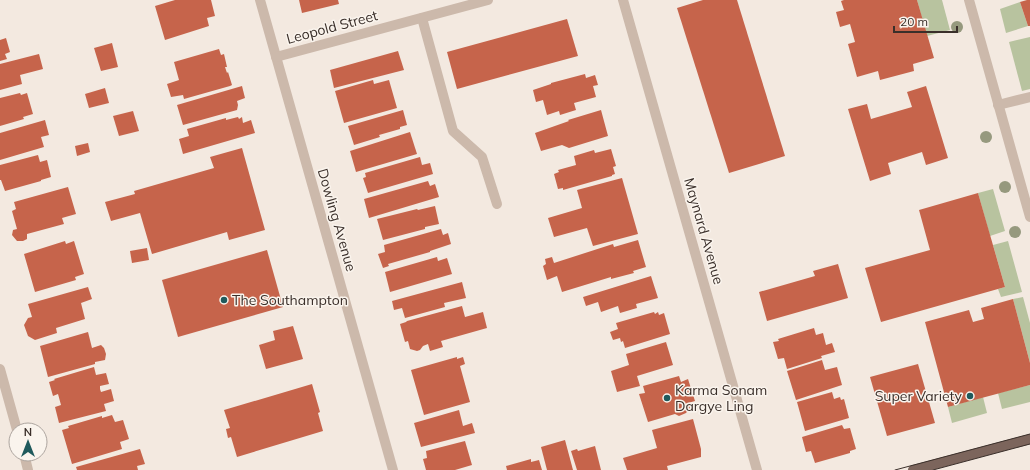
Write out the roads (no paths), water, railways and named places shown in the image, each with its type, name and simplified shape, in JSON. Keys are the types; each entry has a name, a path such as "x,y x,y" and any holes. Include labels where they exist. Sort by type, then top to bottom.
{"main road":[{"path":"913,470 1030,439"}],"street":[{"name":"Dowling Avenue","path":"260,0 393,470"},
{"name":"Leopold Street","path":"276,57 488,0"},
{"name":"Maynard Avenue","path":"623,0 757,470"},
{"path":"969,0 998,106 1030,213"},
{"path":"422,18 453,131 482,157 497,204"},
{"path":"998,106 1030,97"},
{"path":"0,369 15,422"}],"tram line":[{"path":"895,470 1030,434"},
{"path":"933,470 1030,444"}],"place":[{"name":"The Southampton","path":"224,300"},
{"name":"Super Variety","path":"970,396"},
{"name":"Karma Sonam Dargye Ling","path":"667,398"}]}
